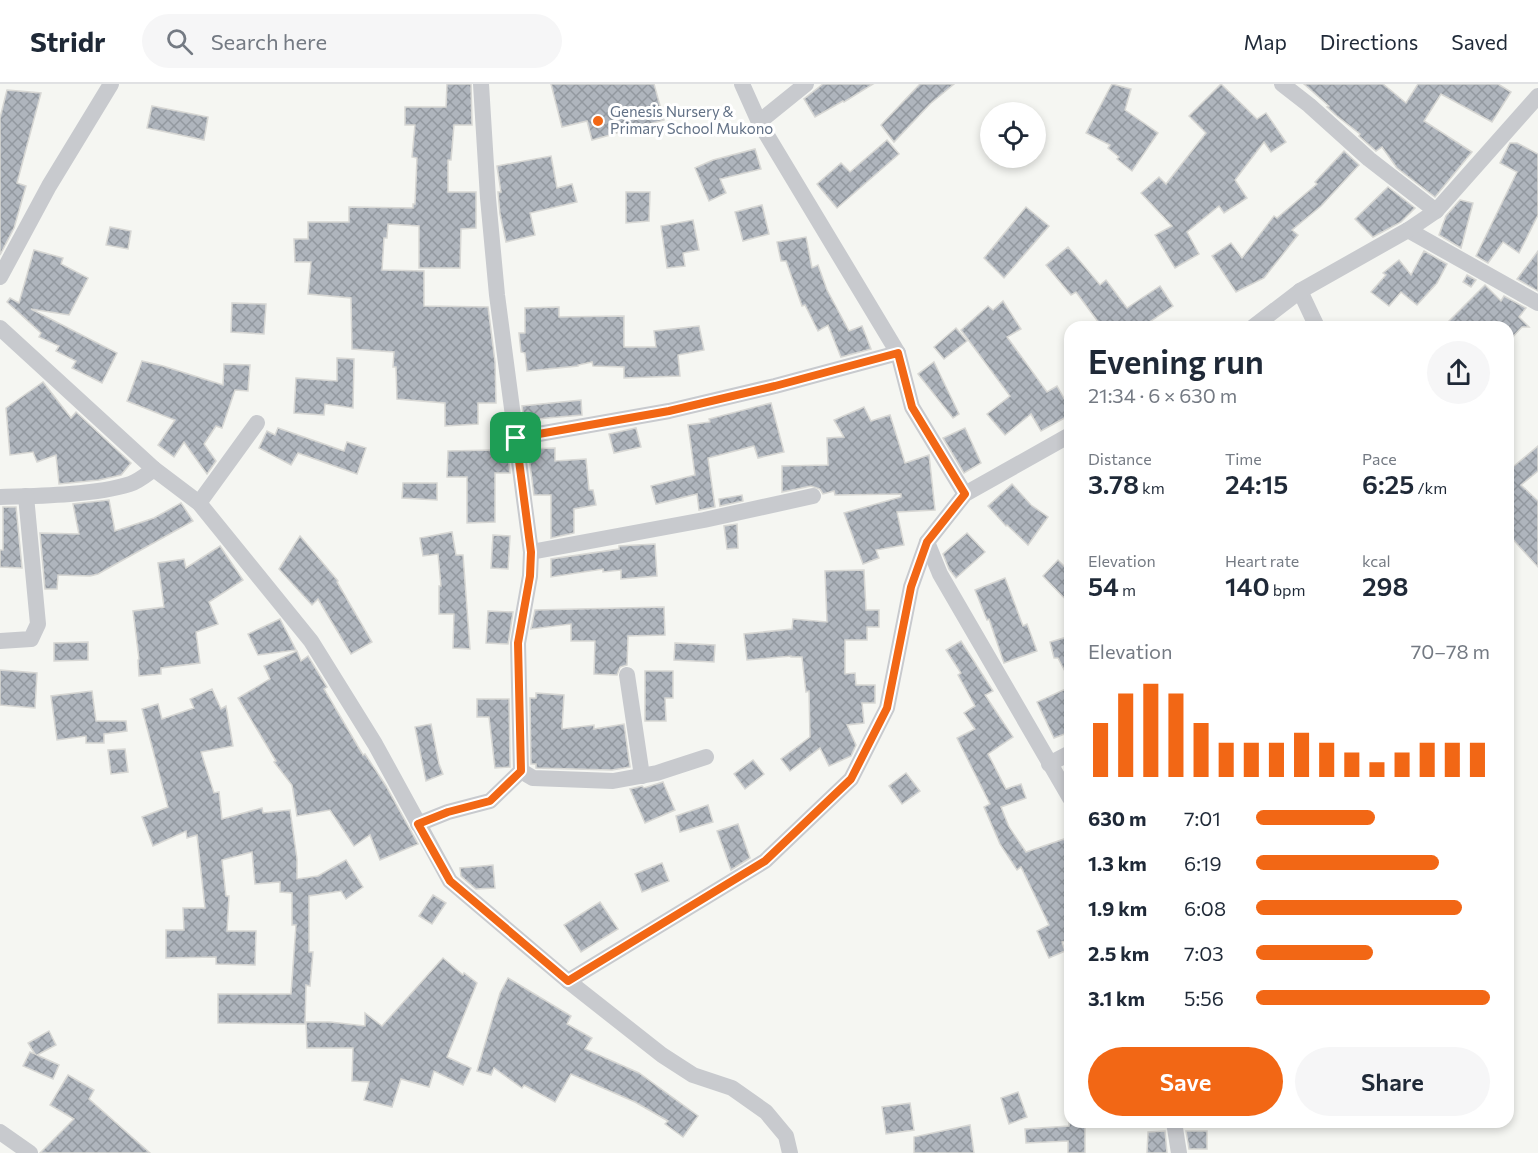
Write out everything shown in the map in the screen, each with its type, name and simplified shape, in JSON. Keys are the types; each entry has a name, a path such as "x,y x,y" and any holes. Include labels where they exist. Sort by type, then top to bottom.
{"street":[{"path":"0,277 49,186 111,84"},
{"path":"418,824 448,812 490,801 521,771 518,643 530,576 531,552 497,295 481,84"},
{"path":"742,84 759,122 898,353 912,407 965,494"},
{"path":"759,122 806,84"},
{"path":"1282,84 1369,159 1436,211"},
{"path":"1261,321 1300,291 1408,230 1436,211 1538,96"},
{"path":"1408,230 1538,303"},
{"path":"1300,291 1314,321"},
{"path":"0,328 154,469 199,504 311,641 375,744 450,881 568,981 669,1060 693,1075 732,1088 766,1112 786,1136 790,1153"},
{"path":"516,438 669,411 898,353"},
{"path":"199,504 257,423"},
{"path":"568,981 765,861 851,779 887,708 911,587 927,542 965,494 1064,438"},
{"path":"0,497 100,490 132,483 154,469"},
{"path":"0,641 31,639 38,624 26,496"},
{"path":"531,552 704,520 813,496"},
{"path":"927,542 940,574 1064,788"},
{"path":"627,675 642,776"},
{"path":"1049,764 1064,756"},
{"path":"521,771 533,777 613,781 657,773 706,757"},
{"path":"1175,1128 1179,1153"},
{"path":"0,1132 30,1153"}],"building":[{"path":"447,84 471,84 472,125 454,125 451,160 448,160 448,192 476,192 476,228 461,229 460,268 419,268 419,226 388,224 387,238 384,238 382,270 424,271 424,306 488,307 495,362 496,403 478,403 478,424 445,426 445,403 397,399 396,367 393,367 394,352 352,349 351,298 308,294 311,262 295,262 294,239 308,239 308,222 349,222 349,207 413,208 417,158 412,157 415,125 405,125 405,107 446,107"},
{"path":"551,84 654,84 664,120 592,140 587,121 562,127"},
{"path":"823,84 873,84 815,117 804,99"},
{"path":"920,84 954,84 930,104 894,142 881,125"},
{"path":"1112,84 1131,89 1125,110 1158,133 1132,171 1117,159 1119,157 1108,148 1110,145 1086,133"},
{"path":"1221,84 1257,119 1266,113 1286,142 1271,152 1264,142 1235,180 1247,198 1224,213 1219,206 1187,232 1199,254 1175,268 1155,235 1172,226 1141,193 1159,177 1166,184 1206,133 1189,116"},
{"path":"1304,84 1383,84 1406,103 1418,84 1498,84 1511,92 1492,122 1441,94 1424,121 1472,152 1435,197 1397,168 1382,147 1376,151"},
{"path":"7,90 41,93 17,183 26,186 14,228 0,255 0,118"},
{"path":"152,106 208,117 204,140 147,128"},
{"path":"887,140 899,154 837,208 817,184 841,163 850,172"},
{"path":"1510,143 1517,143 1538,154 1538,215 1519,253 1503,242 1488,263 1476,256 1517,172 1500,163"},
{"path":"755,149 761,169 720,179 726,193 709,201 695,168 713,160"},
{"path":"1344,151 1359,165 1321,206 1292,230 1298,235 1264,278 1236,292 1212,256 1231,243 1242,258 1274,216 1277,218 1317,184 1315,182"},
{"path":"551,156 557,188 572,184 577,202 530,213 535,235 506,242 500,214 498,192 501,192 497,166"},
{"path":"1388,187 1415,208 1401,222 1373,237 1355,219"},
{"path":"626,192 650,192 649,221 626,223"},
{"path":"1460,200 1473,203 1461,248 1439,235 1446,216"},
{"path":"762,205 769,234 743,241 735,212"},
{"path":"1026,207 1049,226 1004,278 984,258"},
{"path":"693,220 699,250 683,253 685,266 667,268 661,226"},
{"path":"110,227 131,231 128,249 106,245"},
{"path":"806,237 812,268 818,265 827,290 849,331 862,326 871,349 841,357 828,325 818,331 805,305 802,306 786,261 781,261 777,242"},
{"path":"1068,247 1100,285 1106,280 1127,308 1160,286 1173,306 1151,321 1098,321 1076,292 1071,295 1046,265"},
{"path":"34,250 63,258 61,264 88,278 69,315 31,309 117,353 102,383 72,368 76,361 56,351 59,346 39,337 41,333 7,302 10,298 19,303"},
{"path":"1424,251 1447,264 1437,283 1417,305 1401,292 1389,306 1371,292 1386,275 1383,273 1399,260 1411,275"},
{"path":"1538,251 1538,291 1517,279"},
{"path":"1467,275 1476,280 1471,287 1463,282"},
{"path":"1485,285 1501,301 1504,296 1526,308 1519,317 1529,327 1522,327 1514,336 1514,321 1449,321"},
{"path":"1003,301 1021,329 1007,337 1047,392 1057,386 1064,398 1064,418 1041,431 1031,414 1005,435 987,414 1010,396 961,330 988,306 993,310"},
{"path":"232,303 266,304 264,334 231,332"},
{"path":"559,307 559,317 624,316 624,347 656,347 654,331 699,326 704,350 678,355 680,376 624,378 624,367 593,366 592,362 578,366 527,371 525,353 521,352 519,333 525,333 525,308"},
{"path":"956,328 967,341 944,359 934,347"},
{"path":"337,358 354,359 353,408 325,404 324,415 294,413 296,378 337,381"},
{"path":"142,361 223,385 224,364 250,365 248,391 235,390 222,428 216,426 204,444 216,461 207,474 184,442 174,457 158,445 175,420 127,401"},
{"path":"934,362 959,414 953,418 918,374"},
{"path":"43,382 71,418 76,412 131,463 121,475 59,484 56,455 37,462 33,452 10,455 6,408"},
{"path":"581,400 582,415 524,420 522,406"},
{"path":"771,403 784,452 758,458 754,446 708,458 715,507 699,510 697,494 656,504 651,486 695,475 688,425 710,422 709,419"},
{"path":"864,407 871,421 890,415 905,463 929,455 935,510 897,512 904,545 876,550 879,558 863,564 844,513 901,497 901,494 835,495 834,491 823,494 820,489 811,486 782,492 782,466 828,465 827,438 844,437 834,420"},
{"path":"278,428 344,451 347,442 366,448 357,474 298,453 291,465 259,448 267,431 275,435"},
{"path":"636,428 641,447 614,453 609,434"},
{"path":"965,428 981,463 964,473 943,438"},
{"path":"1538,446 1538,471 1521,485 1538,501 1538,567 1514,541 1514,466"},
{"path":"555,448 555,461 586,459 589,490 593,490 596,505 574,509 574,533 551,538 551,495 534,495 528,449"},
{"path":"493,450 493,454 508,455 510,473 495,473 495,522 467,523 467,477 447,477 448,451"},
{"path":"403,483 437,483 437,500 402,498"},
{"path":"1012,484 1031,505 1048,517 1028,545 988,506"},
{"path":"742,495 743,501 720,506 719,499"},
{"path":"109,500 115,531 154,518 181,503 193,521 98,574 58,575 57,589 45,589 40,533 79,534 73,504"},
{"path":"3,507 16,507 22,568 0,567 0,550 3,550"},
{"path":"737,524 738,548 727,549 724,526"},
{"path":"452,532 456,555 463,555 470,649 453,648 454,614 439,614 439,586 441,586 438,554 423,556 420,538"},
{"path":"967,533 985,552 956,578 949,569 943,554"},
{"path":"493,535 510,536 508,569 491,568"},
{"path":"300,536 338,581 372,642 351,654 318,599 312,605 279,569"},
{"path":"655,544 657,576 621,579 621,570 603,572 603,569 551,577 551,559 619,549 619,546"},
{"path":"220,546 243,580 209,602 218,624 196,632 200,663 161,668 161,674 139,676 133,611 164,607 158,563 184,559 186,568"},
{"path":"1058,560 1064,566 1064,598 1043,576"},
{"path":"864,570 866,610 879,610 879,627 867,627 867,640 845,640 845,674 855,673 856,685 875,685 875,703 862,703 864,723 847,725 856,745 851,756 829,766 820,748 790,771 781,759 810,737 809,691 806,692 802,657 747,660 744,634 792,629 793,619 827,622 825,571"},
{"path":"1005,578 1023,626 1027,624 1037,651 1004,663 989,619 987,620 975,590"},
{"path":"664,607 665,635 628,636 627,665 620,667 617,675 594,674 595,641 571,641 571,624 531,629 535,610"},
{"path":"488,611 513,612 508,644 486,643"},
{"path":"280,619 296,650 258,655 248,634"},
{"path":"1064,638 1064,670 1058,658 1054,658 1050,642"},
{"path":"961,641 993,691 985,695 1013,737 988,754 1006,789 1021,784 1026,798 1001,807 1009,827 1026,852 1064,839 1064,942 1062,942 1064,951 1049,958 1037,931 1049,925 1021,867 1017,870 1000,844 984,807 990,804 957,738 975,729 964,713 975,706 958,675 961,673 946,650"},
{"path":"88,642 88,660 54,661 54,643"},
{"path":"675,643 715,645 714,662 674,660"},
{"path":"297,651 301,661 308,656 327,687 324,689 363,755 365,754 386,786 418,844 380,860 370,835 354,846 330,810 297,816 292,785 274,762 276,761 238,698 270,679 264,666"},
{"path":"0,670 37,673 35,708 0,705"},
{"path":"645,671 673,671 673,698 665,698 666,721 645,721"},
{"path":"212,689 221,709 226,706 233,746 201,752 214,793 219,792 222,819 262,808 263,813 290,810 297,859 297,879 318,876 346,860 363,887 346,899 341,891 309,896 309,952 313,952 310,986 306,985 305,1024 218,1023 218,994 291,994 296,925 292,925 292,893 280,892 280,882 255,884 252,852 222,860 226,896 229,896 227,931 256,931 255,965 216,964 216,957 166,958 166,930 184,930 183,908 205,908 197,835 187,838 186,831 153,846 142,817 168,807 142,709 158,704 162,719 194,708 190,699"},
{"path":"1064,690 1064,734 1054,738 1037,702"},
{"path":"92,691 96,721 126,721 127,731 104,734 104,743 86,743 86,736 57,740 51,696"},
{"path":"536,693 564,695 562,729 594,725 594,729 624,724 630,767 612,770 536,768 536,764 531,764 530,698 536,698"},
{"path":"477,699 509,699 510,767 495,768 489,717 477,717"},
{"path":"431,724 443,774 426,781 415,727"},
{"path":"125,749 128,772 111,774 108,750"},
{"path":"753,760 764,774 745,789 734,774"},
{"path":"906,773 920,791 902,804 889,786"},
{"path":"663,782 675,810 645,823 630,789 642,786 644,788"},
{"path":"708,805 713,822 680,832 676,816"},
{"path":"738,824 750,858 731,870 717,831"},
{"path":"662,863 669,881 642,892 635,874"},
{"path":"493,865 495,888 476,889 461,876 460,868"},
{"path":"433,895 446,903 432,924 419,916"},
{"path":"600,902 618,929 581,952 564,925"},
{"path":"443,958 463,975 464,973 477,983 447,1057 471,1068 463,1085 434,1071 429,1087 401,1079 392,1107 364,1100 369,1082 352,1081 353,1048 307,1048 306,1022 365,1026 365,1013 382,1026"},
{"path":"508,978 571,1016 567,1024 592,1038 585,1049 639,1073 698,1116 683,1137 665,1124 668,1121 635,1102 571,1074 555,1102 524,1085 522,1088 494,1068 491,1075 477,1071 500,993"},
{"path":"49,1031 56,1045 37,1055 59,1065 53,1079 23,1066 30,1052 35,1054 28,1043"},
{"path":"68,1075 94,1090 89,1099 150,1153 40,1153 74,1119 50,1105"},
{"path":"1018,1092 1027,1117 1009,1124 1001,1098"},
{"path":"910,1103 914,1130 886,1134 882,1107"},
{"path":"970,1125 974,1153 914,1153 914,1137"},
{"path":"1064,1126 1085,1128 1085,1153 1068,1153 1068,1141 1026,1143 1025,1129"},
{"path":"1165,1131 1167,1153 1147,1153 1148,1132"},
{"path":"1186,1131 1207,1131 1207,1149 1189,1149"}],"place":[{"name":"Genesis Nursery & Primary School Mukono","path":"598,121"}],"route":[{"path":"898,353 912,407 965,494 927,542 911,587 887,708 851,779 765,861 568,981 450,881 418,824 448,812 490,801 521,771 518,643 530,576 531,552 516,438 669,411 898,353"}]}
